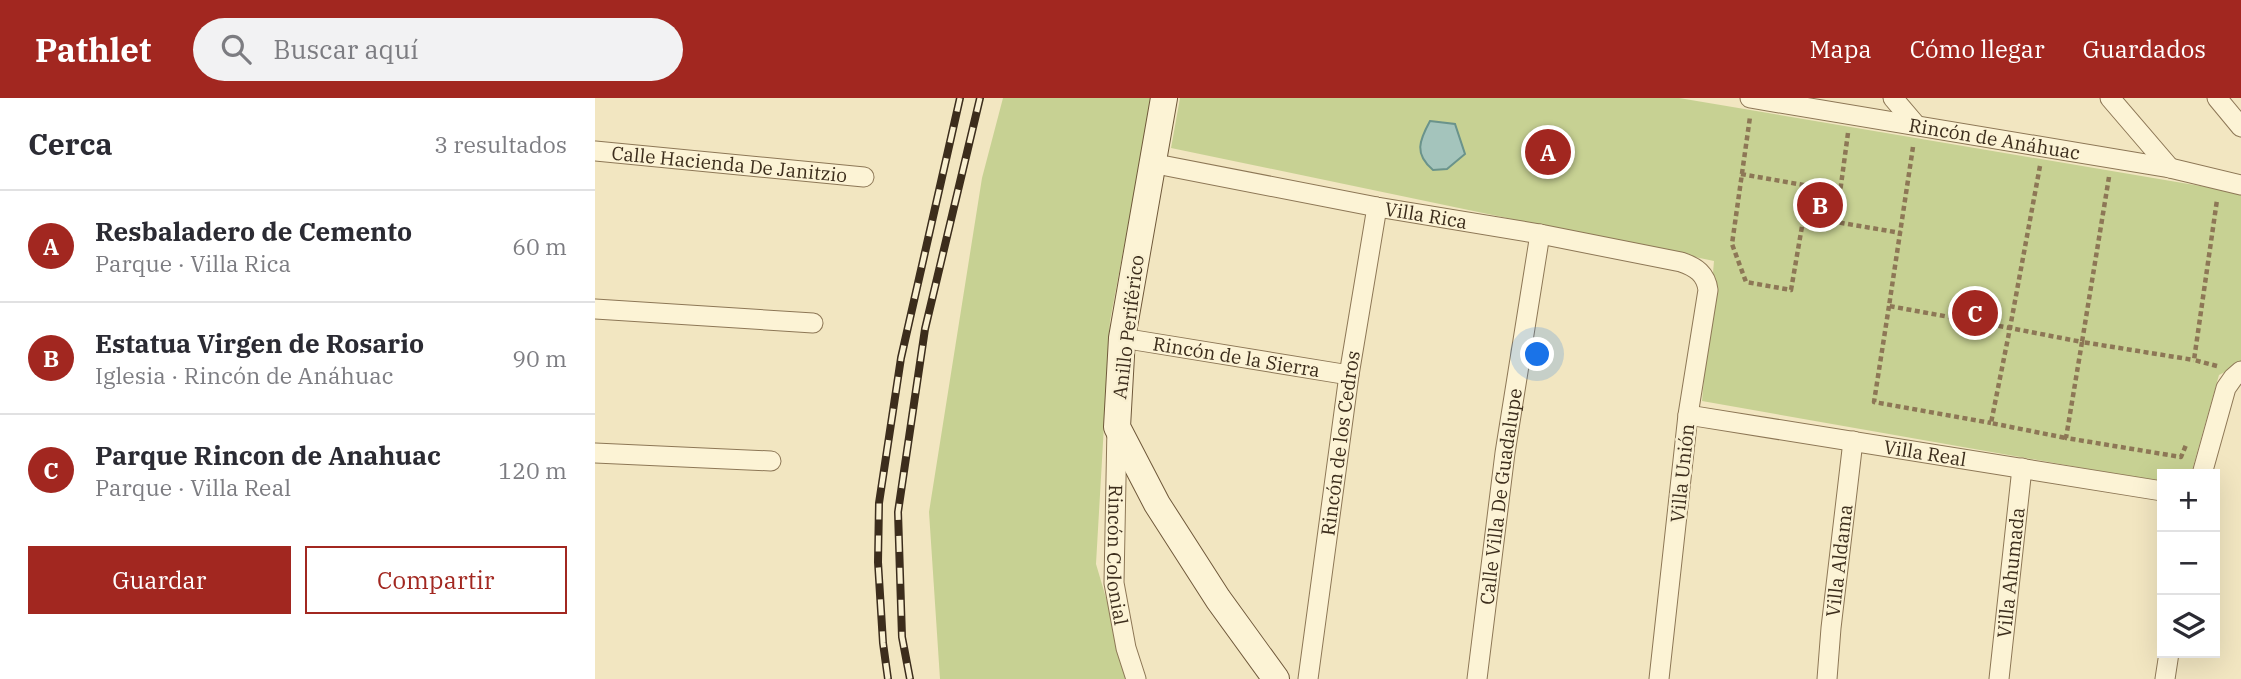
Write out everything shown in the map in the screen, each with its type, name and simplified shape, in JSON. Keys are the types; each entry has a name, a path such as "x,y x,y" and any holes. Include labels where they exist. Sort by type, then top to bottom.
{"street":[{"name":"Anillo Periférico","path":"1164,98 1122,338 1117,427 1157,503 1184,546 1218,599 1276,679"},
{"name":"Rincón de Anáhuac","path":"1751,98 2170,168 2221,178 2241,185"},
{"path":"1893,98 1916,125"},
{"path":"2110,98 2170,168"},
{"path":"2217,98 2241,127"},
{"name":"Calle Hacienda De Janitzio","path":"595,151 864,177"},
{"name":"Villa Rica","path":"1151,163 1377,207 1540,234 1681,262 1699,271"},
{"name":"Rincón de los Cedros","path":"1308,679 1349,375 1377,207"},
{"name":"Calle Villa De Guadalupe","path":"1477,679 1506,453 1540,234"},
{"name":"Villa Unión","path":"1659,679 1688,415 1707,290 1705,279 1699,271"},
{"path":"595,309 813,323"},
{"name":"Rincón de la Sierra","path":"1122,338 1349,375"},
{"path":"2203,469 2226,388 2241,371"},
{"name":"Villa Real","path":"1688,415 2157,490"},
{"name":"Rincón Colonial","path":"1117,427 1114,583 1126,648 1136,679"},
{"name":"Villa Aldama","path":"1827,679 1853,441"},
{"path":"595,453 771,461"},
{"name":"Villa Ahumada","path":"1999,679 2022,468"},
{"path":"2165,679 2168,658"}],"path":[{"path":"1741,174 1809,186 1791,290 1746,282 1732,244 1741,174 1751,98"},
{"path":"1851,115 1836,222 1901,233"},
{"path":"1916,125 1874,402 2181,457 2190,434"},
{"path":"1991,423 2043,146"},
{"path":"2066,438 2112,159"},
{"path":"2194,360 2221,178"},
{"path":"1889,306 2218,365 2213,376"}],"green space":[{"path":"1003,98 1152,98 1110,321 1096,564 1130,679 940,679 929,512 982,178"},
{"path":"1180,98 1679,98 2236,192 2241,195 2241,364 2219,375 2192,469 2157,469 2157,481 1702,401 1714,261 1171,148"}],"water":[{"path":"1430,121 1455,124 1465,154 1447,169 1433,170 1421,153 1421,141"}],"railway":[{"path":"888,679 878,562 879,503 901,358 960,98"},
{"path":"910,679 902,637 898,512 925,329 980,98"}],"place":[{"name":"Resbaladero de Cemento","path":"1548,152"},
{"name":"Estatua Virgen de Rosario","path":"1820,205"},
{"name":"Parque Rincon de Anahuac","path":"1975,313"}]}
